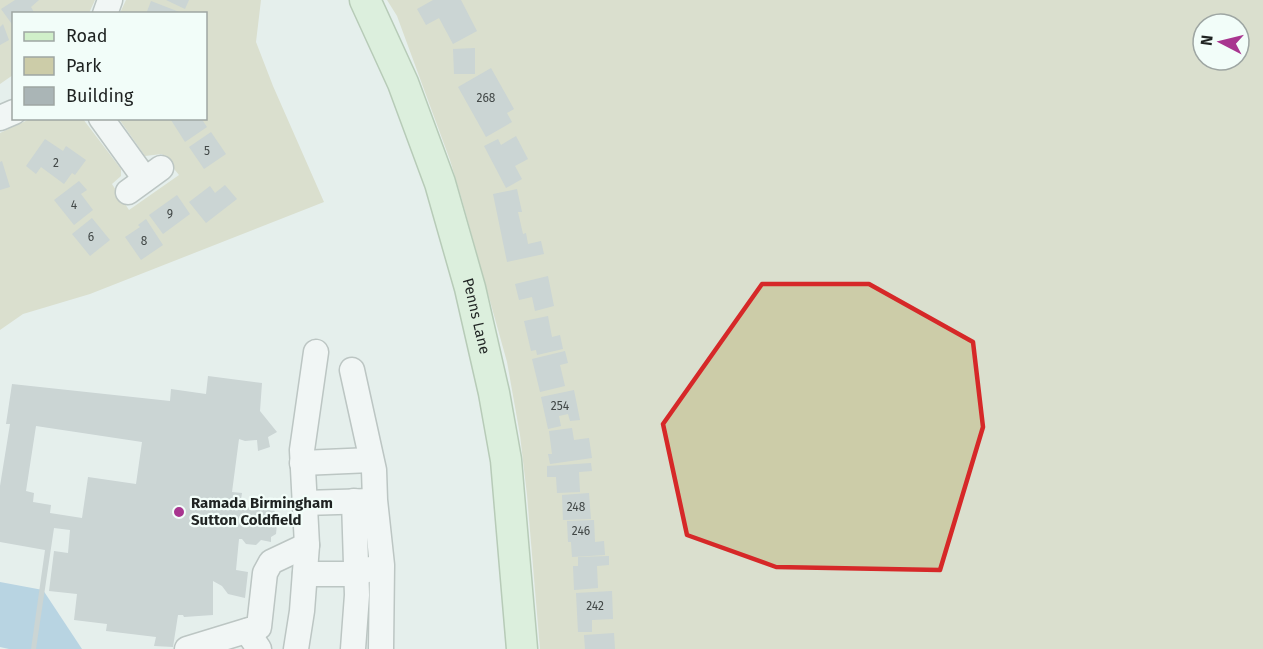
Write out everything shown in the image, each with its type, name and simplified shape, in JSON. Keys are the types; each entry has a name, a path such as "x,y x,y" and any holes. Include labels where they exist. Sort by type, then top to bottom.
{"main road":[{"name":"Penns Lane","path":"365,0 403,83 440,183 470,288 494,393 506,460 522,649"}],"street":[{"path":"102,120 145,180"},
{"path":"296,649 303,611 307,544 302,450 316,352"},
{"path":"352,370 374,470 364,501 356,574 357,595 352,649"},
{"path":"302,463 371,460"},
{"path":"304,503 364,501"},
{"path":"364,501 382,565 381,649"},
{"path":"187,649 253,640 259,627 265,573 271,562 307,544"},
{"path":"305,573 356,574 382,565"}],"highlighted area":[{"path":"762,284 869,284 973,342 983,427 940,570 776,567 687,535 663,424"}],"green space":[{"path":"0,0 95,0 89,12 12,12 12,76 0,84"},
{"path":"126,0 261,0 256,42 324,202 90,294 23,314 0,330 0,133 28,120 84,120 121,169 121,176 112,184 129,210 179,175 162,154 145,156 120,120 207,120 207,12 120,12"},
{"path":"387,0 1263,0 1263,649 540,649 527,495 520,435 507,362 450,160 397,16"}],"water":[{"path":"0,582 43,590 82,649 0,647"}],"building":[{"path":"15,0 39,0 31,7 34,12 12,12 12,24 1,9"},
{"path":"166,0 189,0 185,9"},
{"path":"433,0 461,0 477,31 453,44 439,18 426,25 417,9"},
{"path":"151,1 179,12 147,12"},
{"path":"3,24 9,40 0,45 0,27"},
{"path":"475,48 475,74 454,74 453,49"},
{"path":"491,68 514,109 507,113 512,122 486,137 458,87"},
{"path":"171,120 202,120 207,127 185,142"},
{"path":"211,132 226,154 204,169 189,147"},
{"path":"516,136 528,159 515,166 522,179 506,188 484,146 498,139 501,145"},
{"path":"45,139 63,151 66,146 86,160 75,175 72,173 64,184 41,167 36,174 26,166"},
{"path":"2,161 10,187 0,190 0,162"},
{"path":"79,181 87,190 81,194 93,210 74,225 54,200"},
{"path":"225,185 237,199 206,223 189,202 210,186 215,193"},
{"path":"517,189 522,212 518,212 523,234 526,233 528,244 541,241 544,254 507,262 493,194"},
{"path":"177,195 190,214 163,234 149,215"},
{"path":"92,218 110,240 90,256 72,234"},
{"path":"146,219 163,245 141,260 125,237 140,227 138,225"},
{"path":"548,276 554,306 535,311 532,297 519,300 515,284"},
{"path":"548,316 552,337 560,335 563,349 537,355 536,350 531,351 524,321"},
{"path":"565,351 568,363 560,365 565,386 540,392 532,359"},
{"name":"Ramada Birmingham Sutton Coldfield","path":"208,376 262,383 260,411 277,432 268,437 270,447 258,451 257,440 239,439 232,492 242,493 240,506 275,511 273,520 277,524 276,534 271,537 271,542 261,540 256,545 246,544 239,539 236,570 248,572 245,598 228,594 222,586 213,581 213,615 184,617 178,615 173,647 154,646 156,637 106,631 107,624 74,620 77,594 49,591 54,551 68,553 70,530 54,528 36,649 31,649 45,550 0,542 0,486 10,424 6,424 12,384 170,401 171,389 206,394","holes":["36,426 142,442 136,484 88,477 82,518 50,513 51,505 33,502 34,493 26,491"]},
{"path":"574,390 580,420 570,421 568,414 559,416 561,426 548,429 541,397"},
{"path":"572,428 574,440 589,438 592,458 550,464 548,454 552,454 549,431"},
{"path":"591,463 592,471 579,472 580,492 557,493 556,477 547,477 547,466"},
{"path":"589,493 591,519 563,520 562,495"},
{"path":"594,520 595,542 604,541 605,555 572,557 571,542 568,542 567,521"},
{"path":"609,556 609,565 597,566 598,588 574,590 573,566 578,566 578,557"},
{"path":"612,591 613,619 592,620 592,632 578,632 576,593"},
{"path":"614,633 615,649 585,649 584,635"}],"place":[{"name":"Ramada Birmingham Sutton Coldfield","path":"179,512"}]}
